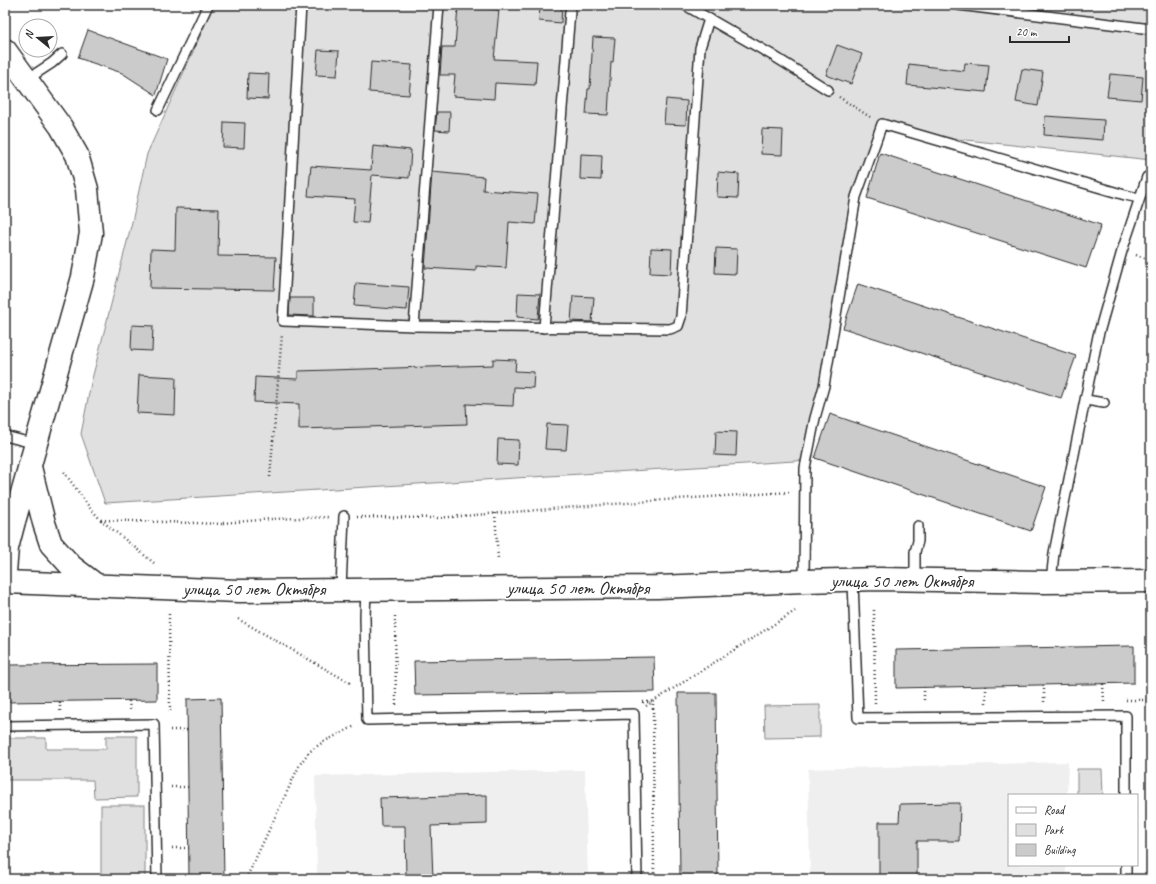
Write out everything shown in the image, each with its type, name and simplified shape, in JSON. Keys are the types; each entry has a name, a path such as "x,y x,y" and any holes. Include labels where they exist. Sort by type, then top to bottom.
{"street":[{"path":"5,50 61,127 77,155 87,189 91,233 84,277 7,548 5,572"},
{"path":"30,466 44,523 51,544 71,566 96,585"},
{"name":"улица 50 лет Октября","path":"5,582 239,591 658,587 804,581 915,579 1050,582 1151,580"}],"lane":[{"path":"158,110 208,5"},
{"path":"301,5 283,321 414,326 670,329 678,326 681,317 700,48 709,18"},
{"path":"414,326 439,5"},
{"path":"685,5 772,55 828,90"},
{"path":"958,5 1151,29"},
{"path":"544,328 570,11"},
{"path":"26,80 52,63 62,54"},
{"path":"804,581 806,491 805,468 815,418 824,386 856,197 882,124 1139,198"},
{"path":"1050,582 1054,553 1098,336 1122,250 1139,198 1146,177 1151,176"},
{"path":"1086,400 1104,403"},
{"path":"5,436 36,444"},
{"path":"341,589 344,516"},
{"path":"915,579 915,552 918,541 918,526"},
{"path":"853,581 858,718 1126,716 1126,794"},
{"path":"366,589 365,617 367,720 634,714 637,879"},
{"path":"5,726 154,724 157,879"},
{"path":"1126,866 1126,879"}],"path":[{"path":"828,90 882,124"},
{"path":"270,477 283,321"},
{"path":"64,472 90,508 101,520 154,563"},
{"path":"101,520 224,523 344,516 437,518 677,499 806,491"},
{"path":"495,513 498,559"},
{"path":"874,610 875,704 882,704"},
{"path":"634,714 795,611"},
{"path":"169,614 170,711"},
{"path":"238,619 366,692"},
{"path":"1103,684 1104,700 1112,700"},
{"path":"1044,685 1044,702"},
{"path":"986,686 986,703"},
{"path":"917,704 924,704 924,687"},
{"path":"1119,700 1151,700"},
{"path":"129,701 130,711"},
{"path":"1037,702 1051,701"},
{"path":"60,702 60,712"},
{"path":"978,703 993,703"},
{"path":"246,879 293,778 309,752 324,742 367,720"},
{"path":"170,730 187,730"},
{"path":"171,787 188,787"},
{"path":"172,848 189,848"}],"shaded area":[{"path":"1068,762 1067,794 1008,794 1008,866 1066,866 1066,879 810,879 808,769"},
{"path":"585,770 588,879 317,879 315,776"}],"green space":[{"path":"214,5 1151,5 1151,160 874,130 811,460 105,503 81,434 91,383 132,222 147,154"},
{"path":"820,705 820,737 765,738 764,706"},
{"path":"106,736 137,736 137,797 94,798 93,780 5,780 5,738 46,738 46,749 106,749"},
{"path":"1077,769 1102,769 1103,794 1077,794"},
{"path":"101,805 145,805 145,879 101,879"}],"building":[{"path":"540,5 562,5 561,23 539,21"},
{"path":"458,6 499,10 494,59 537,61 535,85 495,83 494,99 453,96 455,75 440,75 442,47 455,47"},
{"path":"88,30 167,59 156,95 122,73 78,58"},
{"path":"593,37 615,38 613,62 611,62 608,115 586,114 588,89 590,89"},
{"path":"837,45 862,54 851,84 826,75"},
{"path":"318,50 339,51 337,76 316,75"},
{"path":"371,62 412,65 409,95 369,92"},
{"path":"965,63 989,65 986,92 907,85 909,64 964,71"},
{"path":"1022,69 1043,72 1038,106 1016,102"},
{"path":"248,73 269,74 268,99 247,98"},
{"path":"1110,74 1143,77 1141,100 1107,97"},
{"path":"666,99 687,101 686,125 664,124"},
{"path":"437,112 450,112 449,131 435,130"},
{"path":"1045,116 1104,120 1103,140 1044,135"},
{"path":"224,122 245,123 244,148 223,147"},
{"path":"762,129 783,130 782,155 761,154"},
{"path":"373,146 411,150 409,178 372,175 368,223 353,222 355,199 308,196 311,166 371,170"},
{"path":"880,153 1101,225 1086,268 867,198"},
{"path":"581,154 602,155 601,180 580,179"},
{"path":"432,172 484,177 483,190 538,194 535,224 509,222 506,268 476,266 476,271 425,268"},
{"path":"718,172 739,174 738,198 717,197"},
{"path":"176,208 219,209 218,256 276,257 274,290 150,288 151,249 175,250"},
{"path":"651,248 672,249 671,274 650,273"},
{"path":"716,248 737,249 736,274 715,273"},
{"path":"356,283 409,287 407,310 354,306"},
{"path":"858,284 1076,356 1061,398 843,328"},
{"path":"518,293 540,294 538,319 517,317"},
{"path":"573,296 594,297 592,322 571,321"},
{"path":"290,298 314,298 314,316 289,315"},
{"path":"132,325 153,326 152,351 131,350"},
{"path":"493,359 516,360 515,371 534,372 533,388 514,387 513,406 466,404 467,424 299,429 299,404 254,402 255,377 298,379 298,371 493,365"},
{"path":"139,375 176,377 175,415 137,413"},
{"path":"830,414 1046,487 1031,531 815,458"},
{"path":"547,424 568,425 566,450 545,449"},
{"path":"716,431 737,432 736,456 715,455"},
{"path":"498,439 519,440 518,465 497,464"},
{"path":"1134,646 1134,683 896,688 896,650"},
{"path":"654,657 655,692 415,695 414,661"},
{"path":"157,664 157,700 5,702 5,665"},
{"path":"678,693 716,693 718,879 680,879"},
{"path":"221,698 224,879 189,879 187,699"},
{"path":"487,795 487,824 431,826 433,879 406,879 405,826 381,826 380,798"},
{"path":"960,803 959,841 917,841 917,879 879,879 879,822 899,822 900,804"}]}
